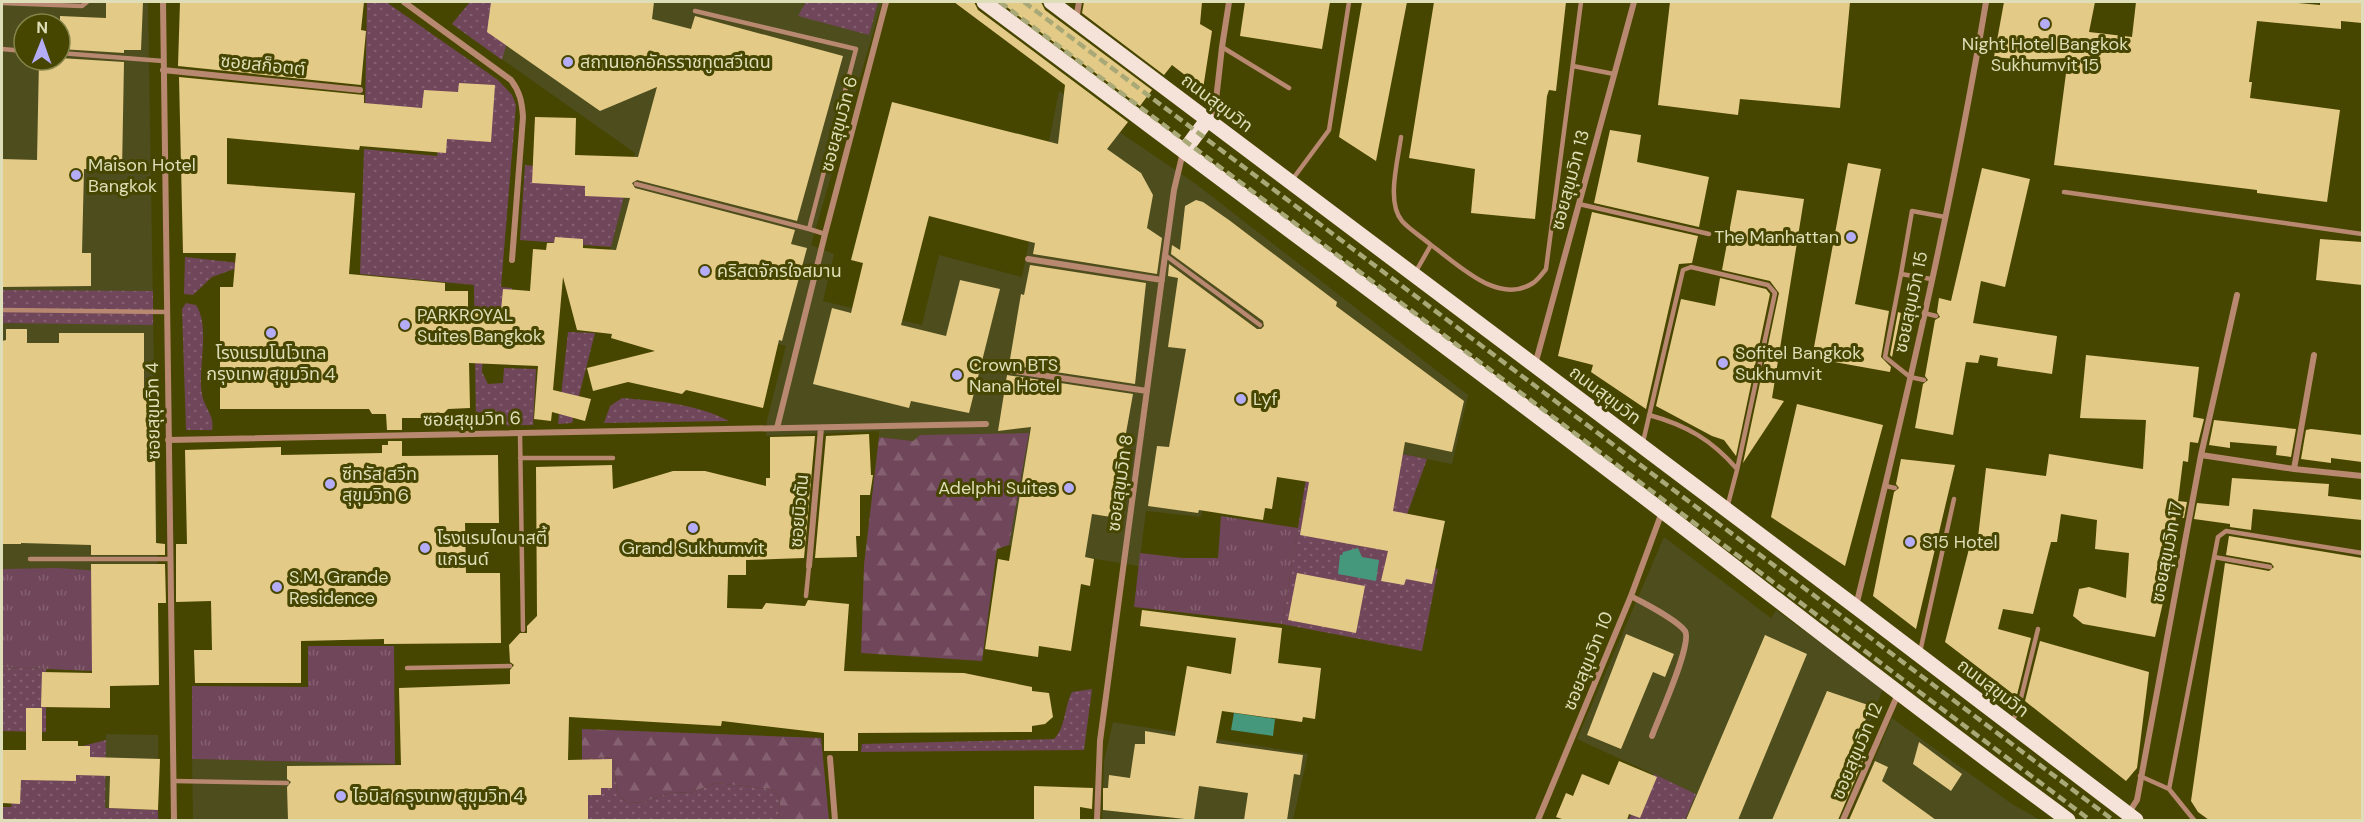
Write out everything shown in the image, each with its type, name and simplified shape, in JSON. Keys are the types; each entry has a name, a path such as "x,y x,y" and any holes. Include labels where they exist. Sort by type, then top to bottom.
{"main road":[{"path":"984,2 1324,255 1898,694 2068,820"},
{"name":"ถนนสุขุมวิท","path":"1051,2 1856,607 2132,818"},
{"path":"1184,151 1207,120"}],"street":[{"name":"ซอยสุขุมวิท 4","path":"163,2 174,820"},
{"path":"404,2 511,80 518,89 522,101 523,117 513,260"},
{"name":"ซอยสุขุมวิท 6","path":"777,428 886,2"},
{"path":"1076,21 1079,2"},
{"path":"1207,120 1215,109 1221,47 1229,2"},
{"name":"ซอยสุขุมวิท 13","path":"1535,366 1634,2"},
{"name":"ซอยสุขุมวิท 15","path":"1856,607 1886,486 1945,217 1974,75 1986,2"},
{"name":"ซอยสก็อตต์","path":"164,70 360,90"},
{"name":"ซอยสุขุมวิท 8","path":"1097,820 1100,741 1174,190 1184,151"},
{"path":"1029,259 1162,280"},
{"name":"ซอยสุขุมวิท 17","path":"2132,818 2201,455 2237,295"},
{"path":"2294,469 2314,356"},
{"path":"1001,369 1147,391"},
{"name":"ซอยสุขุมวิท 6","path":"168,440 986,424"},
{"name":"ซอยนิวตัน","path":"809,566 821,428"},
{"path":"2201,455 2294,469 2362,476"},
{"name":"ซอยสุขุมวิท 10","path":"1538,820 1631,596 1662,512"},
{"path":"1631,596 1680,626 1687,634 1683,656 1652,736"},
{"name":"ซอยสุขุมวิท 12","path":"1843,820 1898,694"},
{"path":"830,758 835,820"}],"lane":[{"path":"2,3 82,6 87,2"},
{"path":"1290,183 1329,130 1350,2"},
{"path":"1401,137 1393,201 1402,221 1431,245 1488,285 1504,289 1520,288 1534,283 1546,269 1581,2"},
{"path":"695,11 856,49 809,229"},
{"path":"1221,47 1289,88"},
{"path":"72,54 163,61"},
{"path":"1573,66 1614,74"},
{"path":"636,184 825,234"},
{"path":"2064,192 2362,234"},
{"path":"1579,204 1709,234"},
{"path":"1924,380 1910,377 1885,357 1912,211 1945,217"},
{"path":"1413,275 1431,245"},
{"path":"1165,255 1260,325"},
{"path":"1642,448 1683,270 1691,267 1768,285 1775,293 1737,470 1726,510"},
{"path":"1901,274 1931,279"},
{"path":"2,310 168,312"},
{"path":"1924,313 1936,316"},
{"path":"1649,416 1671,421 1705,438 1725,455 1737,470"},
{"path":"520,433 524,630"},
{"path":"520,458 613,458"},
{"path":"1886,486 1895,488"},
{"path":"1919,656 1954,499"},
{"path":"2169,789 2218,537 2226,531 2362,553"},
{"path":"2214,557 2270,567"},
{"path":"30,559 172,559"},
{"name":"ซอยนิวตัน","path":"806,596 809,566"},
{"path":"2010,725 2018,710 2038,629"},
{"path":"407,668 510,666"},
{"path":"2140,776 2169,789 2194,820"},
{"path":"174,781 287,783"}],"shaded area":[{"path":"2,2 148,2 159,670 94,671 2,667"},
{"path":"470,2 882,2 811,245 834,254 823,301 922,325 939,255 1022,277 1059,91 1196,184 1468,395 1452,464 1313,436 1215,438 1201,517 1146,511 1139,566 1009,545 1029,433 913,441 879,437 879,431 766,436 767,420 786,346 598,297 635,153 452,24"},
{"path":"1664,537 1771,618 1776,610 1883,689 1830,820 1685,820 1696,794 1577,739"},
{"path":"1358,548 1362,557 1379,560 1376,581 1338,574 1340,555"},
{"path":"1234,713 1275,719 1273,736 1231,730"},
{"path":"1892,718 2012,804 2040,820 1849,820"},
{"path":"1113,722 1308,754 1293,820 1102,820 1104,761"},
{"path":"106,734 158,735 158,810 105,809"},
{"path":"192,759 395,764 397,820 193,820"}],"green space":[{"path":"367,2 386,2 498,80 512,95 516,105 501,287 512,288 511,315 485,313 482,372 488,384 503,383 504,368 536,369 533,425 476,426 474,285 360,274 364,149 437,156 440,118 365,112"},
{"path":"470,2 518,2 502,60 452,24"},
{"path":"806,2 878,2 869,35 798,16"},
{"path":"525,165 629,177 611,247 520,240"},
{"path":"185,257 248,264 212,277 193,295 184,294"},
{"path":"2,290 153,291 153,325 2,323"},
{"path":"186,303 196,305 203,325 201,384 203,399 212,420 212,430 186,430 182,309"},
{"path":"568,332 595,333 572,423 558,424"},
{"path":"622,398 691,407 729,421 604,423 610,406"},
{"path":"1029,433 1009,545 997,549 982,661 861,653 864,565 879,437 913,441 920,435"},
{"path":"1313,436 1427,459 1391,559 1438,569 1422,651 1282,624"},
{"path":"1221,516 1298,528 1282,624 1134,607 1140,553 1183,558 1218,558"},
{"path":"58,568 101,571 94,671 2,667 2,569"},
{"path":"308,646 394,646 395,764 192,759 192,686 308,687"},
{"path":"2,667 46,669 46,732 2,731"},
{"path":"1092,689 1084,750 861,752 862,744 1054,739 1061,729 1072,692"},
{"path":"582,729 821,738 829,820 778,820 780,799 772,789 717,783 689,793 672,792 641,803 626,802 617,793 613,757 582,759"},
{"path":"106,740 105,808 158,810 158,820 2,820 2,807 11,807 20,762"},
{"path":"613,757 617,793 626,802 641,803 672,792 689,793 717,783 772,789 780,799 778,820 584,820 582,759"},
{"path":"1654,774 1696,794 1685,820 1628,820"}],"building":[{"path":"106,2 143,2 141,50 124,50 124,53 72,50 72,17 106,18"},
{"path":"180,2 364,2 361,30 366,31 361,85 178,66"},
{"path":"491,2 654,2 652,19 691,29 695,16 843,56 797,221 637,180 632,183 635,188 795,230 791,244 807,248 782,341 779,340 763,408 686,390 682,394 628,382 593,391 587,368 655,351 611,338 612,334 577,330 563,277 553,390 591,399 585,421 552,412 551,421 534,419 538,366 469,363 470,408 448,409 444,413 427,413 427,418 402,418 402,430 387,430 386,414 372,414 369,409 220,409 220,287 233,287 236,253 183,253 179,77 364,95 364,103 422,108 424,90 458,92 459,83 495,85 491,142 447,139 446,153 360,146 359,150 227,138 227,184 355,193 349,274 445,283 445,291 468,291 468,310 501,311 503,289 530,291 533,249 546,250 547,243 554,243 555,237 583,239 583,248 616,250 630,198 585,196 585,186 532,183 535,117 576,118 575,155 638,157 657,87 600,111 487,32"},
{"path":"954,2 974,2 978,10 1128,122 1107,149 1141,173 1153,195 1147,228 1162,238 1157,274 1033,254 1035,243 929,216 901,325 946,336 960,280 1000,289 969,413 911,401 909,408 813,384 832,308 851,313 863,263 851,260 892,102 1058,144 1065,85"},
{"path":"1000,2 1041,2 1045,10 1152,90 1140,106"},
{"path":"1084,2 1202,2 1200,24 1212,31 1203,89 1172,65 1164,75 1082,13"},
{"path":"1245,2 1330,2 1322,49 1240,36"},
{"path":"1362,2 1407,2 1376,161 1339,137"},
{"path":"1434,2 1566,2 1556,91 1549,90 1547,96 1535,219 1471,213 1475,169 1409,158"},
{"path":"1670,2 1850,2 1840,108 1740,99 1738,115 1658,105"},
{"path":"2004,2 2095,2 2089,32 2132,37 2136,2 2287,2 2320,5 2320,2 2362,2 2362,23 2341,21 2341,29 2257,21 2249,82 2252,82 2250,98 2340,110 2327,202 2257,193 2257,190 2054,165 2068,58 2025,60 1994,57"},
{"path":"72,59 124,62 122,171 84,169 82,253 91,253 91,286 2,287 2,159 37,160 39,72 72,72"},
{"path":"1610,130 1641,135 1637,162 1709,177 1699,227 1594,203"},
{"name":"The Manhattan","path":"1848,163 1881,169 1855,304 1889,311 1881,357 1891,367 1890,372 1812,358"},
{"path":"1982,168 2030,179 2005,287 1981,281 1973,323 2057,336 2052,374 1997,366 1998,358 1980,355 1978,363 1966,362 1953,435 1915,428 1923,384 1928,380 1925,376 1935,320 1940,317 1937,312 1939,298 1951,301"},
{"path":"1737,190 1804,199 1772,398 1784,401 1743,463 1779,293 1770,281 1722,270"},
{"path":"1196,200 1203,202 1229,220 1337,302 1336,306 1464,401 1452,452 1405,442 1393,511 1445,521 1432,584 1406,579 1404,585 1381,581 1388,551 1300,535 1309,482 1277,477 1272,509 1265,508 1263,520 1199,510 1198,513 1148,506 1157,446 1169,447 1186,349 1168,347 1178,278 1168,276 1169,264 1257,329 1264,326 1263,321 1171,254 1172,245 1180,250 1185,206"},
{"path":"1592,212 1698,236 1692,263 1679,264 1646,409 1591,372 1593,365 1558,356"},
{"path":"2320,239 2362,242 2362,285 2316,280"},
{"path":"1030,265 1146,283 1135,384 1009,365 1021,294 1024,295"},
{"path":"1720,278 1766,289 1770,294 1736,456 1724,440 1656,406 1681,299 1715,306"},
{"path":"1898,312 1901,313 1892,357 1890,355"},
{"path":"6,329 27,329 27,343 59,343 59,333 144,333 144,388 150,388 149,449 155,449 156,543 165,544 165,555 91,555 91,545 2,544 2,341 6,340"},
{"path":"2086,355 2199,367 2193,417 2204,419 2198,443 2190,442 2188,462 2183,461 2178,501 2187,502 2184,518 2176,517 2167,585 2155,637 2083,624 2073,616 2079,589 2089,587 2126,598 2129,553 2095,549 2097,520 2061,514 2057,542 2051,542 2033,614 2003,609 1998,629 2031,638 2017,695 1945,642 1970,545 1977,546 1986,468 2046,476 2049,454 2143,469 2146,420 2080,418"},
{"path":"1007,375 1133,394 1111,517 1092,514 1085,557 1094,559 1090,586 1081,584 1071,651 1039,646 1038,657 985,649 998,559 1009,561 1031,427 998,431"},
{"path":"1797,404 1883,425 1845,566 1771,517"},
{"path":"2214,420 2296,429 2291,457 2276,455 2277,446 2230,442 2230,448 2209,445"},
{"path":"2306,430 2362,435 2362,462 2331,458 2331,463 2301,459"},
{"path":"869,434 871,475 873,475 870,495 860,495 860,536 856,536 857,557 815,558 826,436"},
{"path":"815,436 804,558 746,560 746,575 728,575 727,608 762,609 766,603 805,606 808,600 849,604 844,671 964,673 1032,687 1032,691 1049,693 1053,717 1045,724 1032,726 1032,732 858,733 858,751 824,751 824,733 722,721 721,726 569,717 568,760 612,759 612,788 601,788 601,795 588,795 588,820 288,820 287,787 291,782 287,779 287,766 401,765 399,688 510,684 510,670 514,665 510,662 509,645 520,633 527,633 527,626 537,616 536,467 612,465 613,489 673,471 705,471 766,486 766,478 770,478 770,437"},
{"path":"388,441 402,441 402,456 498,455 499,523 465,523 466,573 500,573 501,643 384,644 384,639 301,641 301,683 195,683 194,650 212,650 211,601 176,602 176,544 187,544 185,450 281,447 281,455 382,453 382,445 388,445"},
{"name":"S15 Hotel","path":"1901,459 1955,465 1916,629 1873,596 1894,492 1899,488 1896,484"},
{"path":"2232,478 2329,484 2328,496 2362,500 2362,520 2253,509 2251,530 2230,527 2230,524 2194,519 2197,503 2229,506"},
{"path":"2229,536 2362,558 2361,820 2209,820 2198,812 2191,801 2225,563 2269,571 2274,567 2271,563 2226,555"},
{"path":"91,564 165,564 166,603 158,603 159,685 110,686 110,708 41,707 42,672 92,673"},
{"path":"1297,573 1365,586 1356,633 1288,620"},
{"path":"1142,610 1282,628 1278,663 1321,668 1315,719 1303,717 1302,722 1222,711 1216,743 1303,755 1300,775 1294,774 1287,820 1244,820 1248,793 1199,786 1194,820 1103,810 1103,788 1108,788 1109,775 1130,778 1135,744 1145,744 1145,731 1175,736 1187,666 1231,674 1236,638 1140,626"},
{"path":"1626,634 1674,654 1665,677 1653,672 1621,749 1587,735"},
{"path":"1765,635 1807,654 1738,820 1686,820"},
{"path":"2040,641 2149,672 2137,768 2126,781 2025,701"},
{"path":"1827,691 1871,706 1853,751 1865,756 1838,820 1772,820"},
{"path":"26,708 42,708 42,741 78,741 78,746 90,746 90,757 160,759 158,810 109,808 110,776 76,775 76,781 21,780 20,804 2,803 2,750 26,750"},
{"path":"1919,742 1962,774 1951,791 1913,764"},
{"path":"1619,761 1657,777 1640,818 1629,814 1627,820 1565,820 1556,817 1566,793 1573,796 1582,774 1609,785"},
{"path":"1875,761 1888,767 1882,781 1936,820 1849,820"},
{"path":"1034,786 1093,788 1092,809 1080,807 1080,820 1034,820"}],"railway":[{"path":"1000,2 2090,820"},
{"path":"1024,2 2113,820"}],"place":[{"name":"Night Hotel Bangkok Sukhumvit 15","path":"2045,24"},
{"name":"สถานเอกอัครราชทูตสวีเดน","path":"568,62"},
{"name":"Maison Hotel Bangkok","path":"76,175"},
{"name":"The Manhattan","path":"1851,237"},
{"name":"คริสตจักรใจสมาน","path":"705,271"},
{"name":"PARKROYAL Suites Bangkok","path":"405,325"},
{"name":"โรงแรมโนโวเทล กรุงเทพ สุขุมวิท 4","path":"271,333"},
{"name":"Sofitel Bangkok Sukhumvit","path":"1723,363"},
{"name":"Crown BTS Nana Hotel","path":"957,375"},
{"name":"Lyf","path":"1241,399"},
{"name":"ซีทรัส สวีท สุขุมวิท 6","path":"330,484"},
{"name":"Adelphi Suites","path":"1069,488"},
{"name":"Grand Sukhumvit","path":"693,528"},
{"name":"S15 Hotel","path":"1910,542"},
{"name":"โรงแรมไดนาสตี้ แกรนด์","path":"425,548"},
{"name":"S.M. Grande Residence","path":"277,587"},
{"name":"ไอบิส กรุงเทพ สุขุมวิท 4","path":"341,796"}]}
